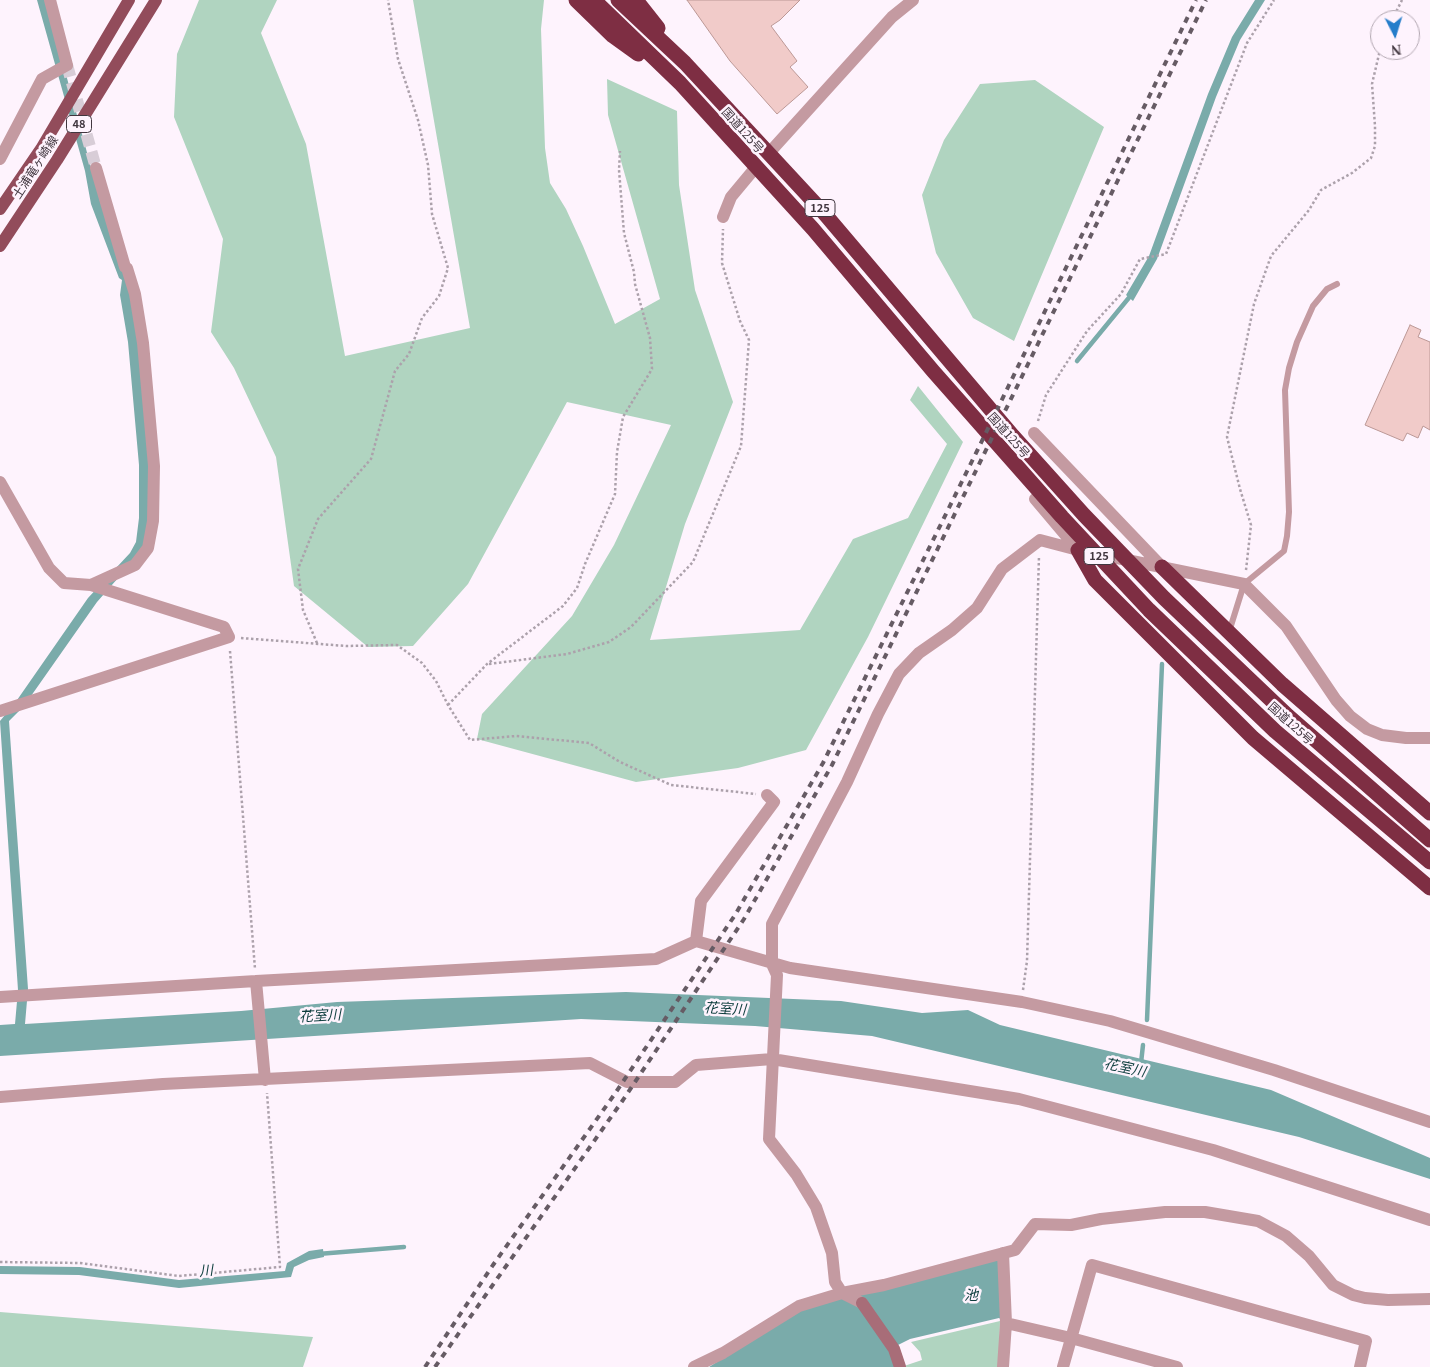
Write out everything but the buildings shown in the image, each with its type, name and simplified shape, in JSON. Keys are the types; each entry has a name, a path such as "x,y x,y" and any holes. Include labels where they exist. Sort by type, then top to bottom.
{"highway":[{"path":"576,0 613,36 680,84"},
{"name":"国道125号","path":"594,0 680,84 756,166 813,229 932,371 1062,517 1149,610 1275,730 1430,862"},
{"name":"国道125号","path":"618,0 685,63 824,213 1013,436 1091,522 1164,598 1288,716 1430,840"},
{"path":"636,0 685,63"},
{"path":"1078,550 1095,580 1253,738 1430,888"},
{"path":"1162,567 1282,684 1430,813"}],"main road":[{"name":"土浦竜ヶ崎線","path":"0,209 41,150 129,0"},
{"name":"土浦竜ヶ崎線","path":"0,246 57,160 156,0"}],"street":[{"path":"0,159 42,80 67,65 50,0"},
{"path":"769,153 892,17 913,0"},
{"path":"723,217 732,197 756,166"},
{"path":"91,585 135,565 148,548 154,521 154,466 143,343 135,294 127,268 125,267 96,168"},
{"path":"1034,433 1162,567"},
{"path":"0,482 49,568 64,583 91,585 224,627 229,637 0,711"},
{"path":"1035,499 1078,550"},
{"path":"900,1367 894,1349 862,1303 842,1293 835,1282 832,1252 816,1207 796,1174 769,1139 774,969 772,924 847,782 878,714 899,674 919,653 952,630 977,608 1002,569 1040,540 1078,550 1244,584 1286,626 1336,700 1350,716 1367,729 1382,735 1430,738"},
{"path":"696,940 701,901 774,802 768,795"},
{"path":"0,997 656,959 696,940 774,969 790,968 1022,1002 1119,1024 1274,1070 1430,1122"},
{"path":"256,981 266,1080"},
{"path":"0,1097 164,1084 590,1063 627,1082 675,1082 696,1065 772,1055 1019,1099 1213,1150 1430,1220"},
{"path":"694,1367 723,1353 799,1306 842,1293 884,1285 1015,1250 1035,1224 1071,1225 1101,1218 1165,1212 1205,1212 1258,1221 1286,1236 1309,1256 1333,1285 1353,1295 1388,1300 1430,1299"},
{"path":"1003,1254 1006,1323 1004,1367"},
{"path":"1063,1367 1092,1265 1366,1341 1360,1367"},
{"path":"1006,1323 1071,1338 1177,1367"}],"lane":[{"path":"1228,632 1244,584 1284,551 1289,512 1284,390 1297,342 1314,306 1327,289 1337,284"}],"path":[{"path":"317,644 303,610 298,569 318,519 371,459 395,370 409,354 422,318 439,296 448,268 432,214 428,165 418,120 398,59 388,0"},
{"path":"1034,433 1046,395 1088,331 1121,294 1140,259 1166,254 1247,43 1274,0"},
{"path":"1244,584 1251,525 1227,437 1254,304 1270,256 1309,210 1321,190 1352,173 1372,158 1375,146 1372,84 1378,60"},
{"path":"448,706 487,664 563,606 577,588 615,494 617,452 623,417 652,368 650,338 635,284 634,272 624,233 618,170 620,151"},
{"path":"487,664 567,654 609,642 631,627 693,562 741,446 749,340 740,321 722,263 723,217"},
{"path":"1022,1002 1027,951 1040,540"},
{"path":"256,981 229,637 346,646 397,645 422,663 436,681 448,706 470,740 516,736 589,743 620,762 671,784 768,795"},
{"path":"0,1262 80,1263 179,1276 280,1267 266,1080"}],"shaded area":[{"path":"199,0 277,0 261,33 306,144 345,356 470,328 413,0 544,0 541,29 545,148 550,183 566,209 615,324 660,299 608,115 607,79 677,111 679,185 695,290 733,402 685,524 650,640 800,630 853,539 908,518 947,444 910,400 918,386 963,442 868,637 806,750 738,768 636,782 477,739 482,714 572,616 614,545 671,425 567,402 468,584 413,646 368,647 294,586 276,457 234,368 211,332 223,239 174,117 177,54"},
{"path":"1035,80 1104,127 1014,341 973,318 936,253 922,195 944,140 980,84"},
{"path":"0,1312 313,1337 303,1367 0,1367"},
{"path":"1000,1321 999,1367 901,1367 922,1360 920,1352 911,1342"}],"water":[{"name":"花室川","path":"37,0 46,0 100,201 126,272 138,343 149,465 149,520 144,545 133,561 97,602 24,706 9,721 28,989 25,1024 241,1011 337,1002 626,992 841,1001 922,1013 968,1010 1000,1025 1271,1090 1430,1158 1430,1179 1299,1137 872,1036 755,1026 581,1019 0,1056 0,1025 15,1024 18,990 0,721 15,703 88,598 130,553 136,542 139,518 139,465 128,342 120,295 122,280 119,278 91,204 85,171"},
{"path":"1255,0 1265,0 1240,40 1216,97 1157,259 1133,301 1126,295 1149,256 1208,94 1232,37"},
{"path":"323,1249 324,1257 309,1260 294,1267 291,1277 179,1288 79,1275 0,1274 0,1266 80,1267 179,1280 285,1271 287,1263 309,1251"},
{"name":"池","path":"1001,1257 1003,1321 999,1318 910,1339 896,1346 851,1294"},
{"path":"842,1296 859,1305 890,1350 896,1367 709,1367 800,1309"}],"waterway":[{"path":"1077,361 1132,294"},
{"path":"1147,1020 1162,664"},
{"name":"花室川","path":"1141,1063 1143,1045"},
{"name":"川","path":"318,1254 404,1247"}],"tunnel":[{"path":"67,65 96,168"}],"railway":[{"path":"425,1367 493,1265 614,1095 735,915 823,763 1196,0"},
{"path":"435,1367 623,1100 744,919 832,765 1206,0"}]}
